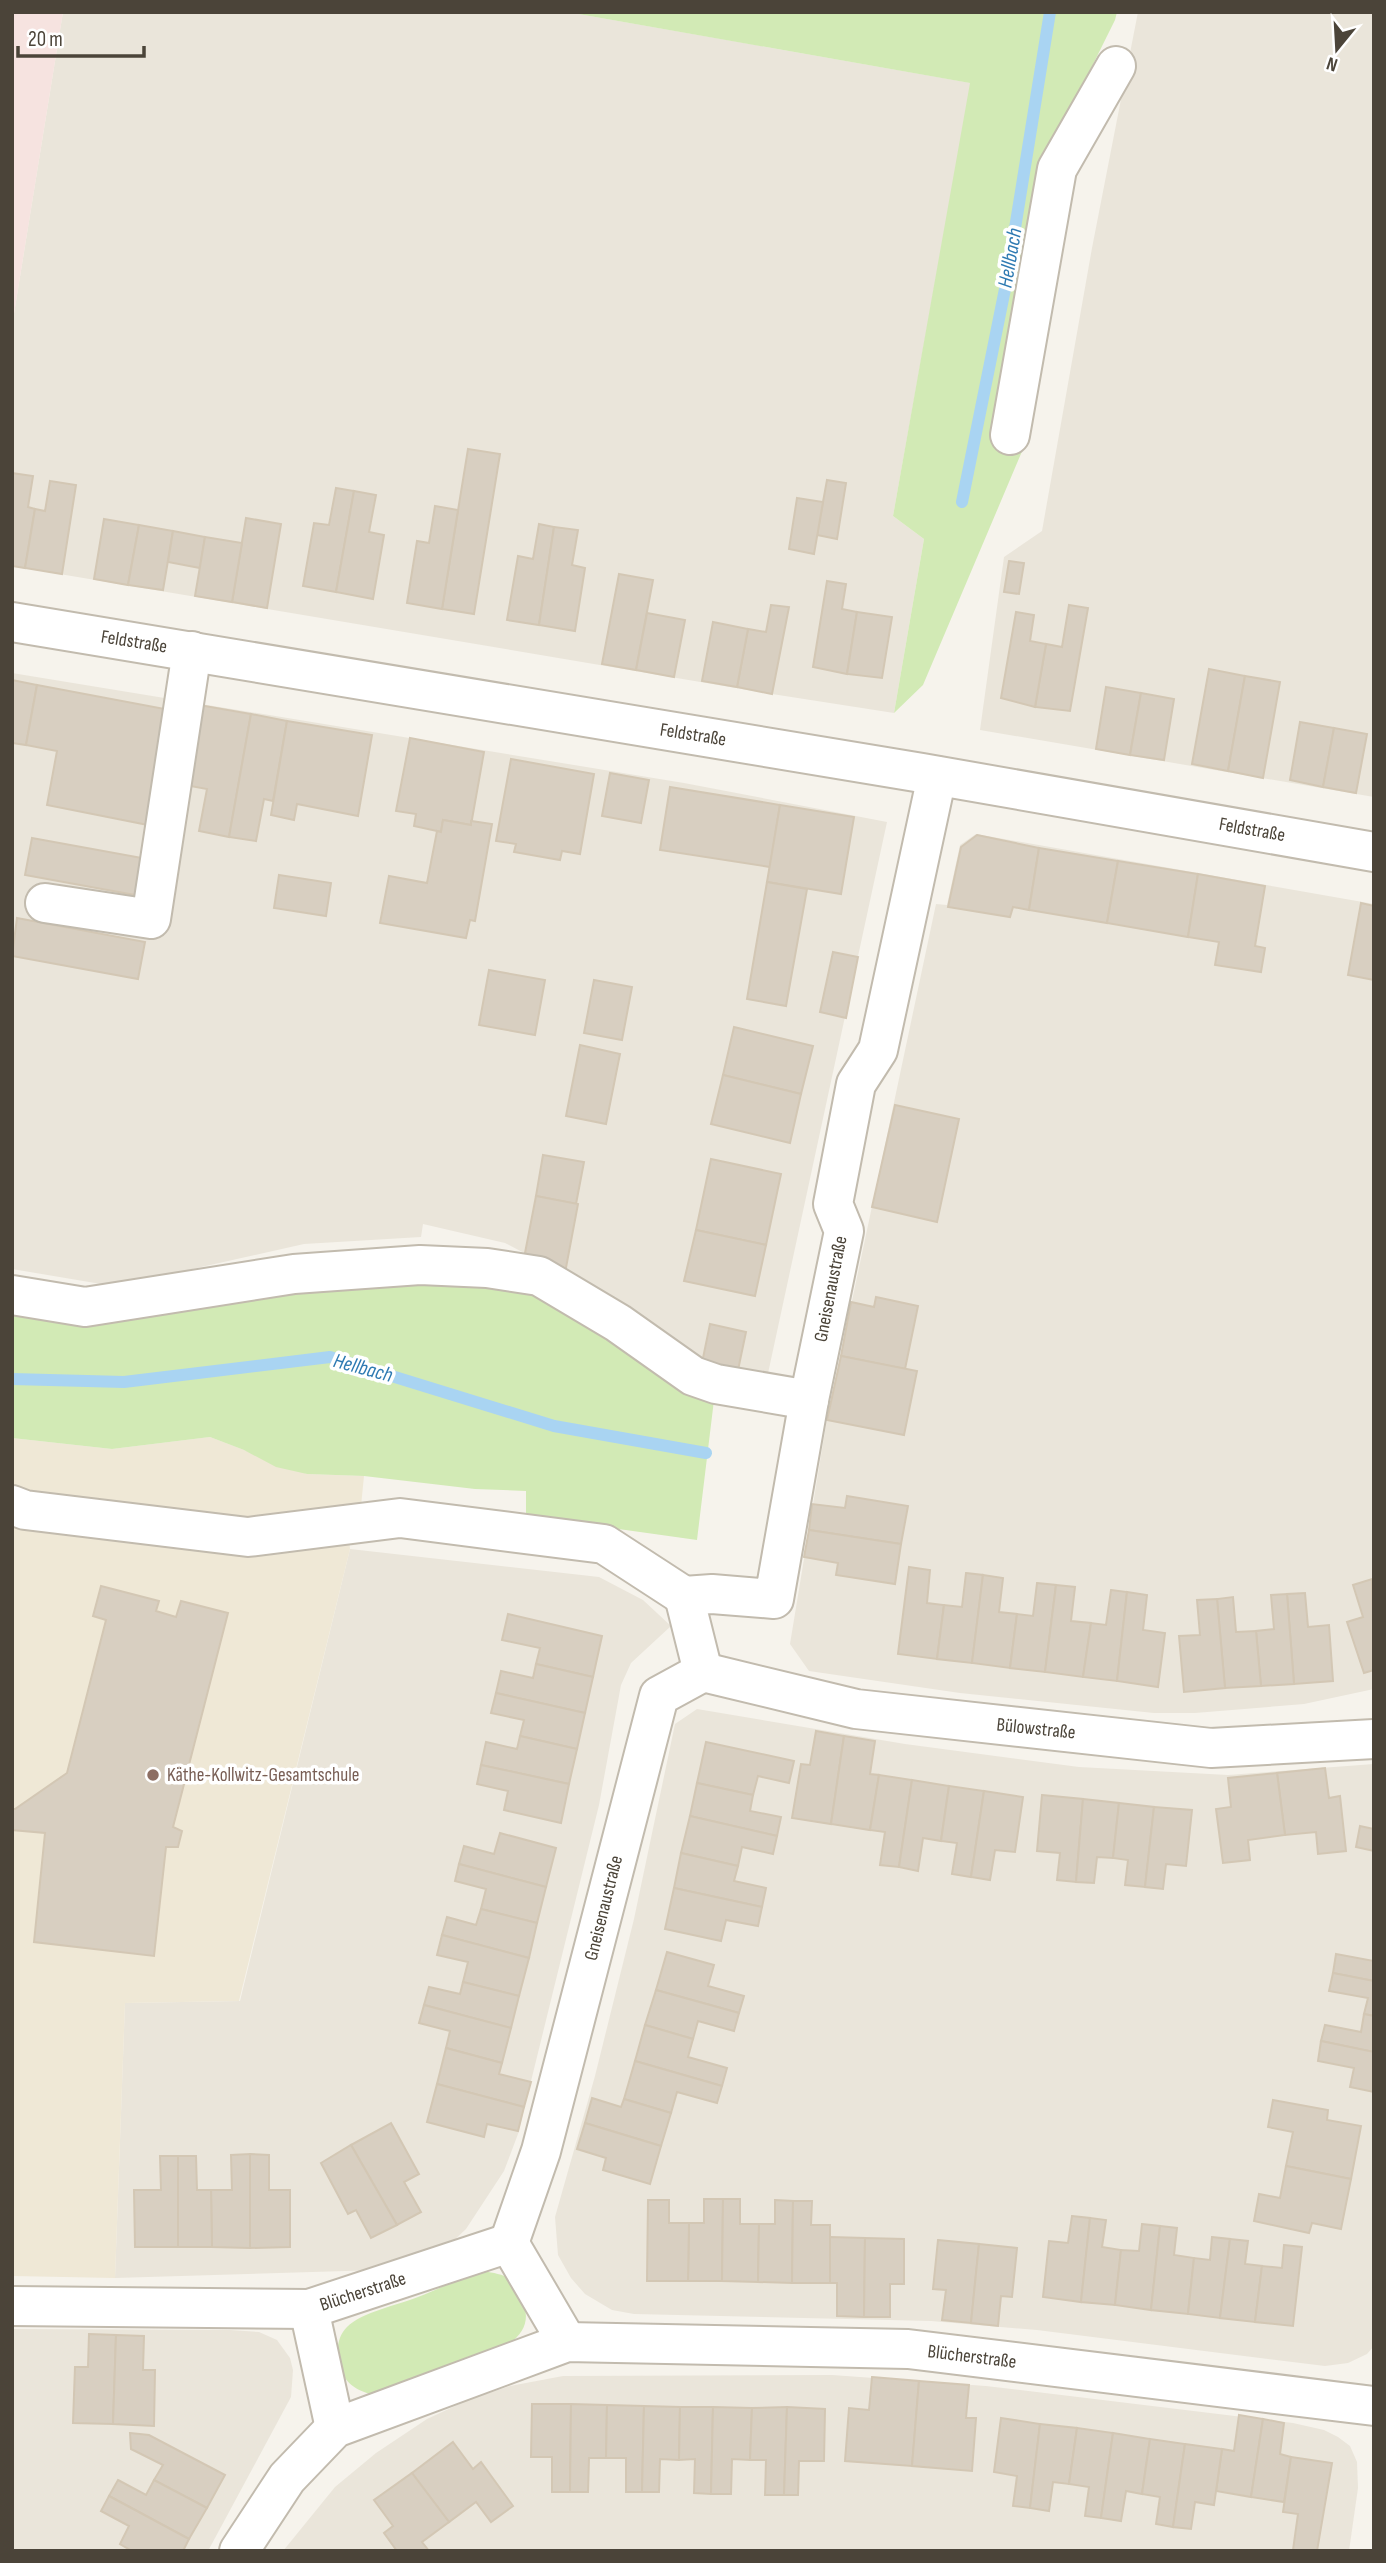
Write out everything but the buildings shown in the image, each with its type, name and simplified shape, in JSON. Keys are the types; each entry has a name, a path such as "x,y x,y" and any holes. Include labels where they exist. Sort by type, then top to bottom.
{"street":[{"path":"1010,435 1057,169 1115,66"},
{"name":"Feldstraße","path":"12,622 937,776 1374,852"},
{"path":"45,903 151,919 192,651"},
{"name":"Gneisenaustraße","path":"684,1596 712,1594 774,1599 809,1401 844,1231 833,1204 856,1084 878,1050 937,776"},
{"path":"12,1295 85,1307 294,1274 420,1265 487,1268 539,1276 618,1323 693,1376 716,1384 809,1401"},
{"path":"12,1505 25,1510 248,1537 400,1518 604,1544 684,1596 703,1672"},
{"name":"Gneisenaustraße","path":"509,2243 541,2151 659,1696 703,1672"},
{"name":"Bülowstraße","path":"703,1672 856,1709 1211,1748 1374,1740"},
{"path":"509,2243 567,2342"},
{"name":"Blücherstraße","path":"12,2306 309,2309 509,2243"},
{"path":"239,2551 287,2478 335,2428 309,2309"},
{"name":"Blücherstraße","path":"335,2428 567,2342 908,2349 1374,2406"}],"shaded area":[{"path":"12,12 63,12 12,326"},
{"path":"63,12 567,12 971,83 893,516 924,539 894,713 12,566 12,326"},
{"path":"1138,12 1374,12 1374,797 980,730 1004,557 1042,531 1092,248"},
{"path":"12,673 684,783 887,822 767,1378 700,1363 547,1265 505,1243 423,1224 421,1237 304,1244 152,1278 101,1284 12,1269"},
{"path":"976,834 1374,904 1374,1689 1304,1704 1195,1713 1154,1713 960,1693 809,1671 790,1644 827,1419 936,904 947,905 960,845"},
{"name":"Käthe-Kollwitz-Gesamtschule","path":"210,1437 307,1474 364,1476 361,1506 346,1507 350,1549 239,2001 125,2003 115,2278 12,2276 12,1438 112,1449"},
{"path":"350,1549 599,1577 643,1600 671,1626 631,1663 621,1685 599,1805 518,2134 504,2171 466,2229 449,2245 379,2270 115,2278 125,2003 240,2001"},
{"path":"697,1709 905,1744 1079,1767 1228,1775 1374,1764 1374,2346 1367,2354 1348,2363 1325,2366 1037,2330 931,2321 634,2314 612,2310 585,2294 571,2278 558,2255 555,2217 595,2076 634,1919 675,1724"},
{"path":"12,2329 230,2330 259,2332 277,2340 290,2358 293,2370 291,2397 208,2551 12,2551"},
{"path":"832,2375 986,2386 1293,2423 1324,2430 1350,2446 1357,2462 1358,2488 1349,2551 283,2551 335,2487 376,2453 427,2419 468,2400 510,2386 563,2376"}],"green space":[{"path":"567,12 1117,12 1045,161 1026,442 923,685 894,713 924,539 893,516 970,83"},
{"path":"292,1282 535,1283 714,1400 697,1540 526,1516 526,1491 475,1489 364,1476 307,1474 276,1467 244,1450 210,1437 112,1449 12,1438 12,1304"},
{"path":"484,2271 512,2280 523,2300 526,2315 524,2327 508,2345 376,2396 347,2381 341,2370 338,2348 347,2327 371,2313"}],"waterway":[{"name":"Hellbach","path":"962,502 1006,284 1050,12"},
{"name":"Hellbach","path":"12,1379 124,1382 330,1357 554,1426 706,1453"}],"place":[{"name":"Käthe-Kollwitz-Gesamtschule","path":"153,1775"}]}
